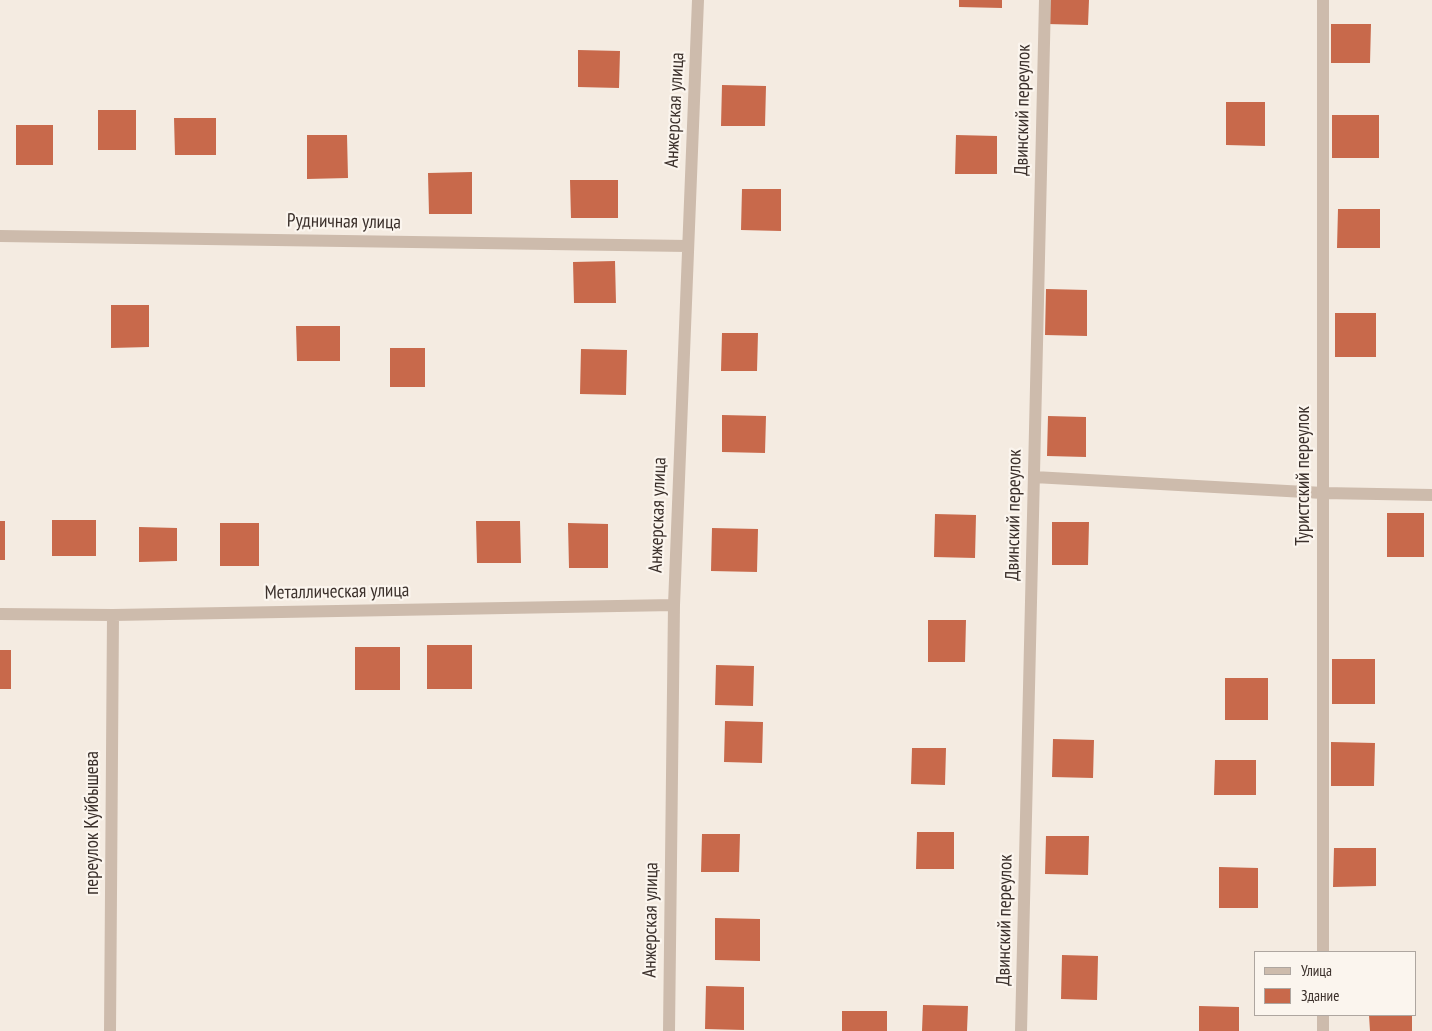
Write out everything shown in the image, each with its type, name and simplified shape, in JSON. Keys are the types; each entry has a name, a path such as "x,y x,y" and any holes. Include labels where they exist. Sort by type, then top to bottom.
{"street":[{"name":"Анжерская улица","path":"669,1031 674,605 698,0"},
{"name":"Двинский переулок","path":"1021,1031 1045,0"},
{"name":"Туристский переулок","path":"1323,0 1323,951"},
{"name":"Рудничная улица","path":"0,236 687,246"},
{"path":"1034,478 1322,493 1432,495"},
{"name":"Металлическая улица","path":"0,614 113,615 674,605"},
{"name":"переулок Куйбышева","path":"110,1031 113,615"},
{"path":"1323,1016 1323,1031"}],"building":[{"path":"959,0 1002,0 1002,8 959,7"},
{"path":"1048,0 1089,0 1088,25 1047,24"},
{"path":"1331,24 1371,24 1370,63 1331,63"},
{"path":"578,50 620,51 619,88 578,87"},
{"path":"722,85 766,86 765,126 721,126"},
{"path":"1226,102 1265,102 1265,146 1226,145"},
{"path":"98,110 136,110 136,150 98,150"},
{"path":"1332,115 1379,115 1379,158 1332,158"},
{"path":"174,118 216,118 216,155 175,155"},
{"path":"16,125 53,125 53,165 16,165"},
{"path":"307,135 347,135 348,178 307,179"},
{"path":"956,135 997,136 997,174 955,174"},
{"path":"472,172 472,214 429,214 428,173"},
{"path":"570,180 618,180 618,218 571,218"},
{"path":"742,189 781,189 781,231 741,230"},
{"path":"1338,209 1380,209 1380,248 1337,248"},
{"path":"615,261 616,303 574,303 573,262"},
{"path":"1046,289 1087,290 1087,336 1045,335"},
{"path":"111,305 149,305 149,347 111,348"},
{"path":"1335,313 1376,313 1376,357 1335,357"},
{"path":"296,326 340,326 340,361 297,361"},
{"path":"722,333 758,333 757,371 721,371"},
{"path":"390,348 425,348 425,387 390,387"},
{"path":"581,349 627,350 626,395 580,394"},
{"path":"722,415 766,416 765,453 722,452"},
{"path":"1048,416 1086,417 1086,457 1047,456"},
{"path":"1387,513 1424,513 1424,557 1387,557"},
{"path":"935,514 976,515 975,558 934,557"},
{"path":"52,520 96,520 96,556 52,556"},
{"path":"0,521 5,521 5,560 0,560"},
{"path":"476,521 520,521 521,563 477,563"},
{"path":"1052,522 1089,522 1088,565 1052,565"},
{"path":"220,523 259,523 259,566 220,566"},
{"path":"568,523 608,524 608,568 569,568"},
{"path":"139,527 177,528 177,561 139,562"},
{"path":"712,528 758,529 757,572 711,571"},
{"path":"928,620 966,620 965,662 928,662"},
{"path":"427,645 472,645 472,689 427,689"},
{"path":"355,647 400,647 400,690 355,690"},
{"path":"0,650 11,650 11,689 0,689"},
{"path":"1332,659 1375,659 1375,704 1332,704"},
{"path":"716,665 754,666 753,706 715,705"},
{"path":"1225,678 1268,678 1268,720 1225,720"},
{"path":"725,721 763,722 762,763 724,762"},
{"path":"1053,739 1094,740 1093,778 1052,777"},
{"path":"1331,742 1375,743 1374,786 1331,786"},
{"path":"912,748 946,748 945,785 911,784"},
{"path":"1215,760 1256,760 1256,795 1214,795"},
{"path":"917,832 954,832 954,869 916,869"},
{"path":"702,834 740,834 739,872 701,872"},
{"path":"1046,836 1089,836 1088,875 1045,874"},
{"path":"1334,848 1376,848 1376,886 1333,887"},
{"path":"1219,867 1258,868 1258,908 1219,908"},
{"path":"715,918 760,919 760,961 715,960"},
{"path":"1062,955 1098,956 1097,1000 1061,999"},
{"path":"706,986 744,987 744,1030 705,1029"},
{"path":"923,1005 968,1006 967,1031 922,1031"},
{"path":"1199,1006 1239,1007 1239,1031 1199,1031"},
{"path":"842,1011 887,1011 887,1031 842,1031"},
{"path":"1369,1016 1412,1016 1412,1031 1370,1031"}]}
